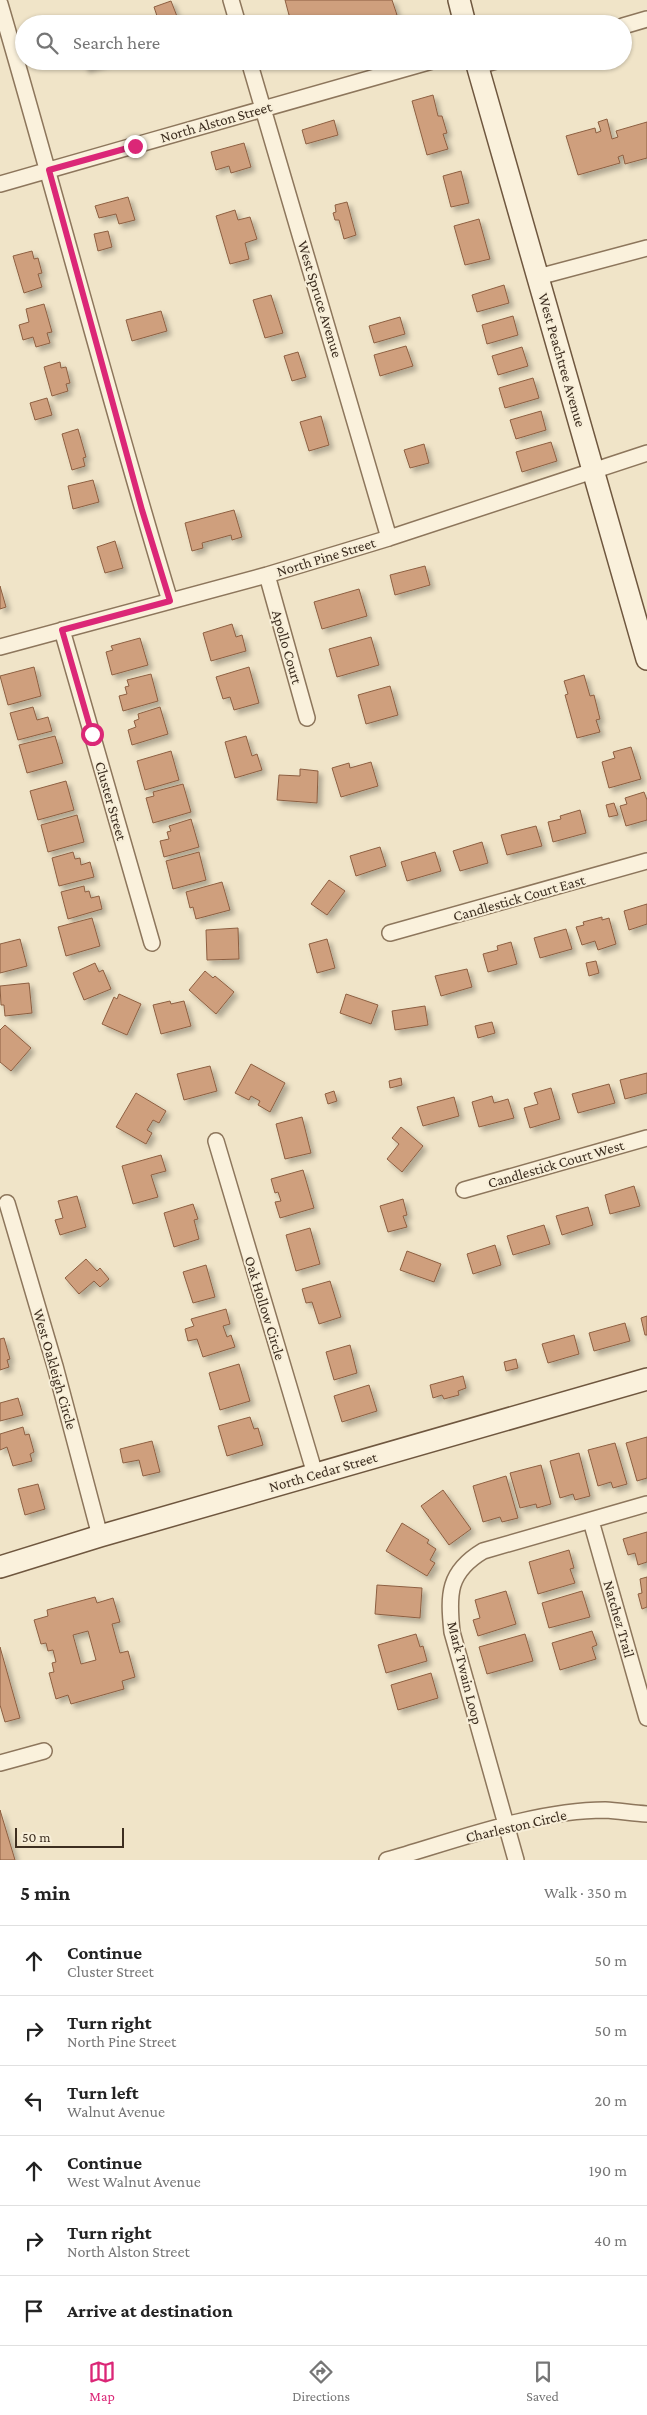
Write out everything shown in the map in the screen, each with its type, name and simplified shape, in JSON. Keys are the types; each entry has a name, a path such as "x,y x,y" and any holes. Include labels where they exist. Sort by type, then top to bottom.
{"street":[{"path":"230,0 235,15"},
{"path":"459,0 463,15"},
{"path":"0,4 15,55"},
{"path":"632,23 647,19"},
{"path":"19,70 170,601"},
{"name":"West Spruce Avenue","path":"251,70 390,538"},
{"name":"North Alston Street","path":"0,184 399,70"},
{"name":"West Peachtree Avenue","path":"485,70 538,277 647,659"},
{"path":"538,277 647,248"},
{"name":"North Pine Street","path":"0,647 267,575 390,538 647,453"},
{"name":"Apollo Court","path":"267,575 307,718"},
{"name":"Cluster Street","path":"62,630 152,943"},
{"name":"Candlestick Court East","path":"390,933 647,861"},
{"name":"Candlestick Court West","path":"464,1190 647,1138"},
{"name":"Oak Hollow Circle","path":"216,1141 315,1474"},
{"name":"West Oakleigh Circle","path":"7,1203 55,1366 100,1536"},
{"name":"North Cedar Street","path":"0,1567 100,1536 647,1379"},
{"name":"Mark Twain Loop","path":"516,1860 452,1632 449,1600 455,1576 467,1561 483,1551 647,1504"},
{"name":"Natchez Trail","path":"591,1521 647,1718"},
{"path":"0,1763 44,1750"},
{"name":"Charleston Circle","path":"387,1860 506,1826 571,1813 604,1810 647,1814"}],"building":[{"path":"285,0 392,0 397,15 289,15"},
{"path":"171,1 176,15 157,15 154,7"},
{"path":"433,95 438,116 442,116 447,133 443,134 448,149 427,155 412,101"},
{"path":"607,119 612,139 618,137 616,131 647,122 647,158 625,164 623,155 618,157 620,163 578,175 566,136 595,128 596,133 601,131 598,122"},
{"path":"334,120 338,135 306,144 302,130"},
{"path":"244,143 251,167 231,173 229,166 216,170 211,152"},
{"path":"461,171 469,203 451,207 443,176"},
{"path":"128,197 135,220 119,224 116,214 99,218 95,206"},
{"path":"347,202 356,235 344,239 339,220 335,220 333,213 336,212 335,205"},
{"path":"235,210 238,220 250,217 257,239 245,243 249,259 230,264 216,216"},
{"path":"479,219 490,259 465,265 454,226"},
{"path":"108,231 112,247 98,251 94,234"},
{"path":"32,251 34,259 38,258 42,273 38,274 42,287 24,293 13,256"},
{"path":"504,285 509,303 477,312 472,295"},
{"path":"271,295 283,333 265,338 253,300"},
{"path":"44,304 52,332 47,333 50,343 36,347 33,337 23,340 19,325 29,322 26,309"},
{"path":"161,311 167,331 132,341 126,320"},
{"path":"513,316 518,335 487,344 482,325"},
{"path":"400,317 405,334 374,343 369,326"},
{"path":"406,346 413,366 380,376 374,355"},
{"path":"522,347 528,366 498,375 492,356"},
{"path":"298,352 306,377 292,381 284,356"},
{"path":"60,362 61,368 66,367 70,383 66,384 68,391 52,396 44,367"},
{"path":"533,378 539,398 505,408 499,388"},
{"path":"47,398 52,415 35,420 30,403"},
{"path":"541,411 546,430 516,439 510,420"},
{"path":"321,416 329,445 309,451 300,422"},
{"path":"78,429 86,457 83,458 85,466 72,470 62,434"},
{"path":"551,442 557,461 522,472 516,452"},
{"path":"424,444 429,463 410,468 404,450"},
{"path":"93,480 99,502 73,509 68,486"},
{"path":"234,510 242,537 232,540 231,535 202,543 203,548 192,551 185,523"},
{"path":"115,541 123,568 105,573 97,547"},
{"path":"425,566 430,585 395,595 390,575"},
{"path":"0,586 6,607 0,609"},
{"path":"359,589 367,616 322,629 314,602"},
{"path":"232,624 236,637 242,635 246,651 211,661 203,633"},
{"path":"371,637 379,665 337,677 329,649"},
{"path":"140,638 148,665 112,675 106,652 113,650 111,646"},
{"path":"34,667 41,696 8,705 0,676"},
{"path":"249,667 259,703 234,710 230,697 223,699 216,677"},
{"path":"151,674 158,701 123,711 119,696 127,694 125,687 129,686 127,680"},
{"path":"584,675 590,696 594,695 600,719 596,720 600,732 577,738 565,695 568,694 564,681"},
{"path":"390,686 398,715 366,724 358,695"},
{"path":"33,707 37,720 48,717 52,731 18,740 10,713"},
{"path":"160,707 168,734 132,745 128,730 136,727 134,721 139,719 138,714"},
{"path":"55,736 63,763 27,773 19,745"},
{"path":"246,736 252,756 257,754 262,770 235,778 225,742"},
{"path":"631,747 641,779 609,788 602,762 615,758 613,752"},
{"path":"171,751 179,780 145,790 137,761"},
{"path":"371,762 378,786 341,797 332,768 349,763 350,768"},
{"path":"300,769 318,771 317,803 277,800 279,775 300,776"},
{"path":"66,781 74,810 38,820 30,791"},
{"path":"183,784 191,812 153,823 146,798 154,796 153,792"},
{"path":"644,792 647,800 647,820 626,826 620,806 627,804 625,798"},
{"path":"614,803 618,815 609,817 606,805"},
{"path":"580,810 586,833 553,842 548,822 561,819 560,816"},
{"path":"77,815 84,842 48,852 41,825"},
{"path":"191,819 199,847 164,857 160,841 169,839 167,832 171,831 169,826"},
{"path":"536,826 542,846 507,855 501,835"},
{"path":"482,842 488,863 460,871 453,851"},
{"path":"380,847 386,866 356,876 350,856"},
{"path":"73,852 75,859 80,858 81,865 90,862 94,877 59,886 52,858"},
{"path":"199,852 206,880 173,889 166,861"},
{"path":"435,852 441,871 407,881 401,862"},
{"path":"329,880 345,891 327,915 311,904"},
{"path":"222,882 230,910 196,919 193,907 190,908 186,892"},
{"path":"84,886 85,892 89,891 91,898 99,896 102,909 68,919 61,892"},
{"path":"647,904 647,924 629,930 624,911"},
{"path":"602,917 602,920 609,918 616,944 598,950 595,941 582,945 576,927 584,925 583,922"},
{"path":"92,918 100,946 66,956 58,927"},
{"path":"238,928 239,959 207,960 206,930"},
{"path":"566,929 572,949 540,958 534,938"},
{"path":"20,939 27,966 0,973 0,944"},
{"path":"327,939 335,968 317,973 309,944"},
{"path":"511,942 517,964 488,972 483,954 498,950 497,946"},
{"path":"596,961 599,973 589,976 586,963"},
{"path":"95,963 99,972 103,970 111,989 84,1000 73,973"},
{"path":"467,969 472,987 441,996 435,976"},
{"path":"205,971 213,978 215,976 234,992 216,1014 189,990"},
{"path":"29,983 32,1013 5,1016 4,1005 1,1005 0,986"},
{"path":"119,994 141,1004 127,1035 102,1024 114,997 117,999"},
{"path":"346,994 378,1005 371,1024 340,1013"},
{"path":"170,1001 171,1004 184,1001 191,1026 161,1034 153,1005"},
{"path":"425,1006 428,1025 395,1030 392,1011"},
{"path":"492,1022 495,1033 478,1038 475,1026"},
{"path":"5,1025 31,1048 11,1071 0,1062 0,1030"},
{"path":"251,1064 285,1083 270,1112 258,1105 260,1101 251,1096 249,1100 235,1093"},
{"path":"210,1066 217,1091 184,1100 177,1074"},
{"path":"647,1073 647,1093 625,1099 620,1080"},
{"path":"401,1078 402,1085 390,1088 389,1081"},
{"path":"609,1084 615,1103 578,1113 572,1094"},
{"path":"551,1088 560,1119 530,1128 524,1108 538,1104 534,1093"},
{"path":"334,1091 337,1101 328,1104 325,1094"},
{"path":"136,1093 166,1111 159,1123 153,1120 147,1130 152,1133 146,1144 116,1127"},
{"path":"492,1096 494,1103 508,1099 514,1118 479,1127 472,1102"},
{"path":"454,1097 459,1116 423,1126 417,1107"},
{"path":"302,1117 311,1153 285,1159 276,1124"},
{"path":"401,1127 423,1146 402,1172 387,1159 399,1144 392,1138"},
{"path":"161,1155 166,1171 151,1175 158,1197 133,1204 122,1166"},
{"path":"303,1170 314,1208 280,1218 275,1202 281,1201 278,1192 275,1193 271,1179"},
{"path":"634,1186 640,1206 610,1214 605,1195"},
{"path":"77,1196 86,1227 60,1235 55,1220 63,1218 58,1201"},
{"path":"403,1199 407,1215 403,1216 407,1227 388,1232 380,1206"},
{"path":"193,1204 198,1219 194,1220 199,1239 174,1247 164,1213"},
{"path":"588,1207 593,1225 562,1235 556,1216"},
{"path":"544,1225 550,1244 513,1255 507,1236"},
{"path":"310,1228 320,1264 296,1271 286,1235"},
{"path":"495,1245 501,1265 473,1274 467,1254"},
{"path":"407,1251 441,1264 434,1282 400,1270"},
{"path":"86,1259 97,1271 100,1268 109,1279 100,1287 94,1281 79,1294 65,1278"},
{"path":"206,1265 215,1297 193,1303 183,1272"},
{"path":"330,1281 341,1317 319,1324 312,1302 306,1303 302,1289"},
{"path":"226,1309 230,1324 223,1326 227,1337 231,1335 235,1347 203,1357 197,1339 188,1341 185,1329 194,1326 191,1319"},
{"path":"647,1316 647,1335 645,1335 641,1318"},
{"path":"625,1323 630,1341 594,1351 589,1333"},
{"path":"574,1335 579,1354 548,1363 542,1344"},
{"path":"4,1338 10,1359 7,1360 9,1367 0,1370 0,1339"},
{"path":"350,1345 357,1373 334,1380 326,1352"},
{"path":"516,1359 518,1368 506,1371 504,1362"},
{"path":"239,1364 250,1401 220,1410 209,1373"},
{"path":"463,1376 466,1388 458,1391 459,1395 444,1399 442,1395 433,1398 430,1385"},
{"path":"369,1385 377,1411 342,1422 334,1396"},
{"path":"18,1398 23,1415 0,1421 0,1403"},
{"path":"250,1417 254,1429 258,1428 263,1445 227,1456 218,1426"},
{"path":"23,1427 25,1435 29,1434 34,1452 30,1454 32,1461 13,1466 7,1447 0,1450 0,1434"},
{"path":"647,1437 647,1478 637,1481 626,1443"},
{"path":"152,1441 160,1472 143,1476 139,1460 123,1463 120,1449"},
{"path":"615,1443 627,1484 613,1488 611,1482 598,1486 588,1450"},
{"path":"579,1453 590,1496 575,1500 573,1494 560,1498 550,1461"},
{"path":"541,1465 551,1504 537,1508 536,1504 520,1508 510,1473"},
{"path":"506,1476 518,1518 502,1522 500,1517 483,1522 473,1486"},
{"path":"38,1484 45,1509 25,1515 18,1489"},
{"path":"443,1490 471,1529 449,1545 421,1506"},
{"path":"402,1523 429,1540 427,1543 436,1549 430,1560 435,1563 427,1576 386,1551"},
{"path":"647,1532 647,1562 638,1565 635,1553 628,1555 623,1539"},
{"path":"569,1550 574,1568 570,1569 575,1583 538,1594 529,1562"},
{"path":"647,1577 647,1607 642,1609 638,1594 642,1593 640,1579"},
{"path":"377,1585 422,1588 420,1618 375,1614"},
{"path":"506,1591 516,1624 478,1636 473,1620 480,1618 475,1600"},
{"path":"582,1591 590,1617 549,1628 542,1603"},
{"path":"95,1597 97,1603 113,1598 120,1622 112,1624 120,1653 128,1651 135,1677 122,1681 124,1689 71,1704 68,1695 56,1699 49,1673 54,1672 52,1663 56,1662 53,1650 48,1651 46,1643 41,1644 34,1620 48,1616 47,1610","holes":["88,1631 96,1660 81,1664 73,1635"]},
{"path":"592,1631 597,1645 592,1647 596,1659 560,1670 552,1643"},
{"path":"416,1634 420,1647 423,1646 427,1661 386,1673 378,1645"},
{"path":"525,1634 533,1661 487,1674 479,1647"},
{"path":"0,1647 20,1718 5,1722 0,1705"},
{"path":"431,1673 438,1698 398,1710 391,1685"},
{"path":"0,1810 15,1860 0,1860"}],"route":[{"path":"92,734 62,630 170,601 142,510 49,170 135,146"}]}
